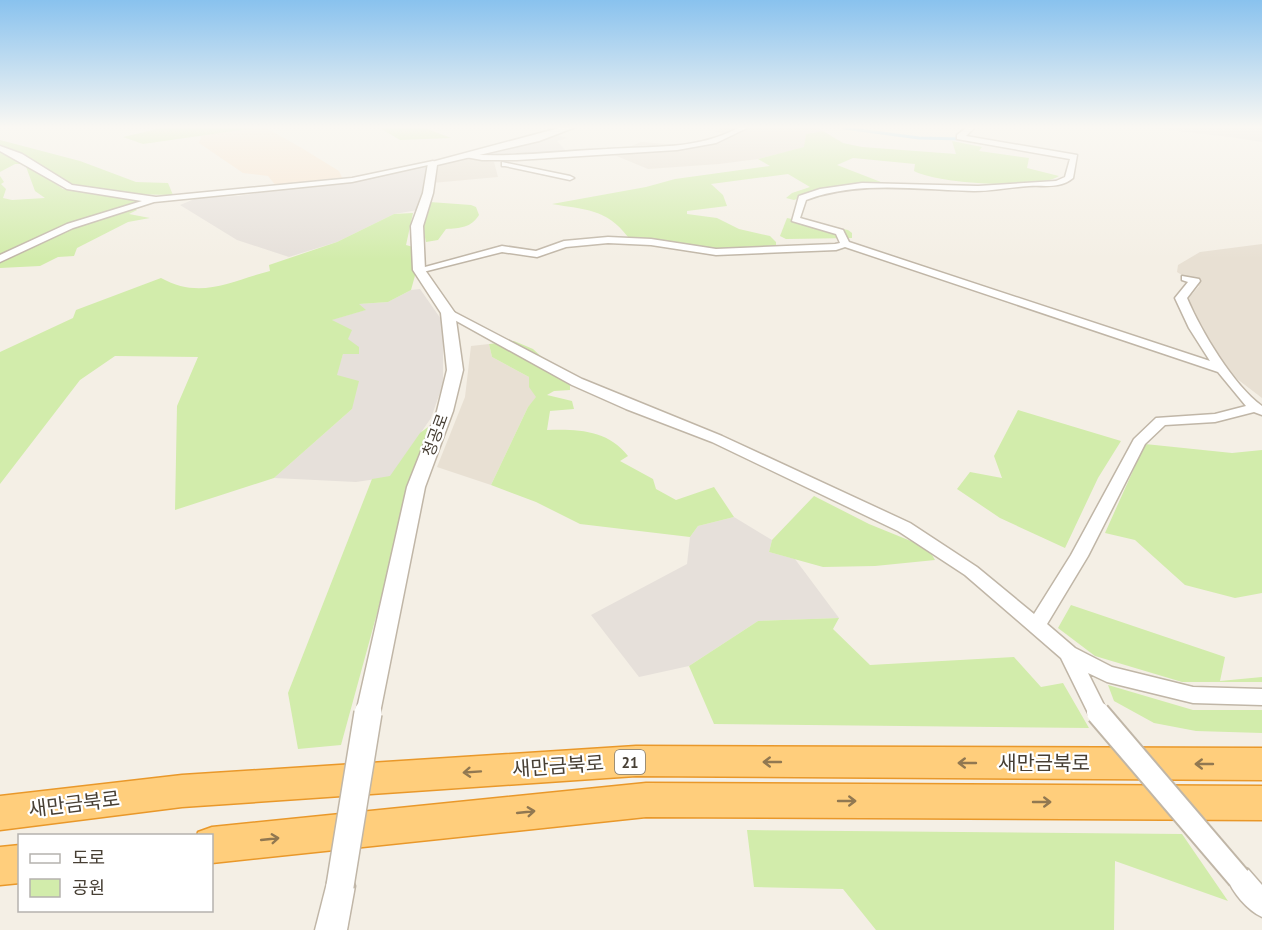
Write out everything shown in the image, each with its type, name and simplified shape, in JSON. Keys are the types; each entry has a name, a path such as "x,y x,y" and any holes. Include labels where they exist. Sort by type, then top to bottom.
{"highway":[{"name":"새만금북로","path":"0,813 182,791 636,761 1262,764"},
{"path":"213,845 646,800 1262,803"},
{"path":"0,866 18,864"}],"street":[{"path":"45,171 70,188 156,200"},
{"path":"0,259 70,226 156,200 352,180 396,171"},
{"path":"431,171 417,226 419,270 502,249 537,254 564,244 608,240 651,242 716,252 836,247 845,244 1221,369"},
{"path":"539,171 570,178"},
{"path":"845,244 840,232 795,219 802,198 811,194 856,187 1012,187 1035,183 1057,185 1069,178 1071,171"},
{"name":"청공로","path":"331,930 368,713 416,488 445,411 455,370 448,313 419,270"},
{"path":"1186,278 1196,281 1181,298 1187,313 1221,369 1258,409"},
{"path":"448,313 577,382 631,406 717,439 904,527 971,571 1068,653 1107,674 1193,695 1262,697"},
{"path":"1036,626 1079,556 1139,442 1161,422 1215,418 1258,409"},
{"path":"1068,653 1098,713 1262,904"}],"shaded area":[{"path":"241,171 339,171 343,180 277,187 268,176"},
{"path":"394,171 427,171 418,210 394,214 337,242 289,257 237,240 180,205 197,198 238,196"},
{"path":"435,171 497,171 498,177 432,183"},
{"path":"1262,244 1262,398 1232,375 1191,311 1188,299 1199,286 1177,272 1178,265 1200,252"},
{"path":"420,289 443,322 443,384 431,418 390,477 356,482 274,478 352,409 336,375 348,339 337,324 331,320 365,310 358,304 388,302 411,290"},
{"path":"489,344 492,357 529,377 537,397 528,407 491,485 437,467 465,397 471,346"},
{"path":"734,517 772,540 769,552 795,559 839,618 758,621 689,666 639,677 591,615 687,564 690,537 698,526"}],"green space":[{"path":"28,171 38,171 63,189 156,202 131,206 137,210 129,214 150,218 128,222 77,248 74,256 58,257 40,266 0,268 0,176 4,182 1,184 6,189 3,198 12,200 45,198 35,191"},
{"path":"42,171 108,171 136,182 168,183 173,195 124,194 73,185"},
{"path":"731,171 854,171 886,184 822,189 794,200 786,198 792,193 810,187 788,174 711,184 723,195 727,206 687,211 687,214 717,218 739,229 770,236 776,242 776,246 721,250 628,237 603,215 585,209 552,204 646,187 675,179"},
{"path":"915,171 1041,171 1059,176 1031,183 988,184 926,176"},
{"path":"430,202 471,205 476,207 479,215 469,225 446,229 438,240 426,242 422,223"},
{"path":"413,213 406,245 413,247 416,272 411,290 388,302 359,304 366,310 332,320 352,330 348,339 359,347 359,354 343,354 337,375 359,381 352,409 274,478 175,510 177,406 198,357 115,356 80,380 0,484 0,352 73,318 76,310 161,278 189,288 216,287 270,271 269,265 337,242 394,214"},
{"path":"787,218 848,230 852,233 852,238 786,239 780,236"},
{"path":"514,341 533,349 570,383 570,390 554,391 547,395 572,401 574,409 550,411 547,430 581,431 602,436 620,447 628,456 620,461 653,479 656,489 676,500 714,487 734,517 698,526 690,537 580,524 536,502 491,485 528,407 536,397 529,387 529,377 492,357 489,344"},
{"path":"1018,410 1121,441 1098,478 1065,548 1000,518 957,489 970,472 1002,478 994,456"},
{"path":"428,427 341,745 298,749 288,693 372,479 390,476 420,433"},
{"path":"1145,444 1232,453 1262,450 1262,593 1235,598 1185,585 1135,540 1105,533"},
{"path":"814,496 869,524 928,548 935,560 875,566 823,567 769,552 772,540"},
{"path":"1071,605 1225,657 1220,681 1262,677 1262,682 1182,682 1095,656 1058,628"},
{"path":"839,618 833,629 870,665 1014,657 1041,687 1063,683 1089,728 714,724 689,666 758,621"},
{"path":"1108,685 1193,710 1262,710 1262,733 1196,731 1154,723 1114,701"},
{"path":"747,830 1182,834 1228,901 1115,861 1114,930 876,930 843,889 754,887"}]}
